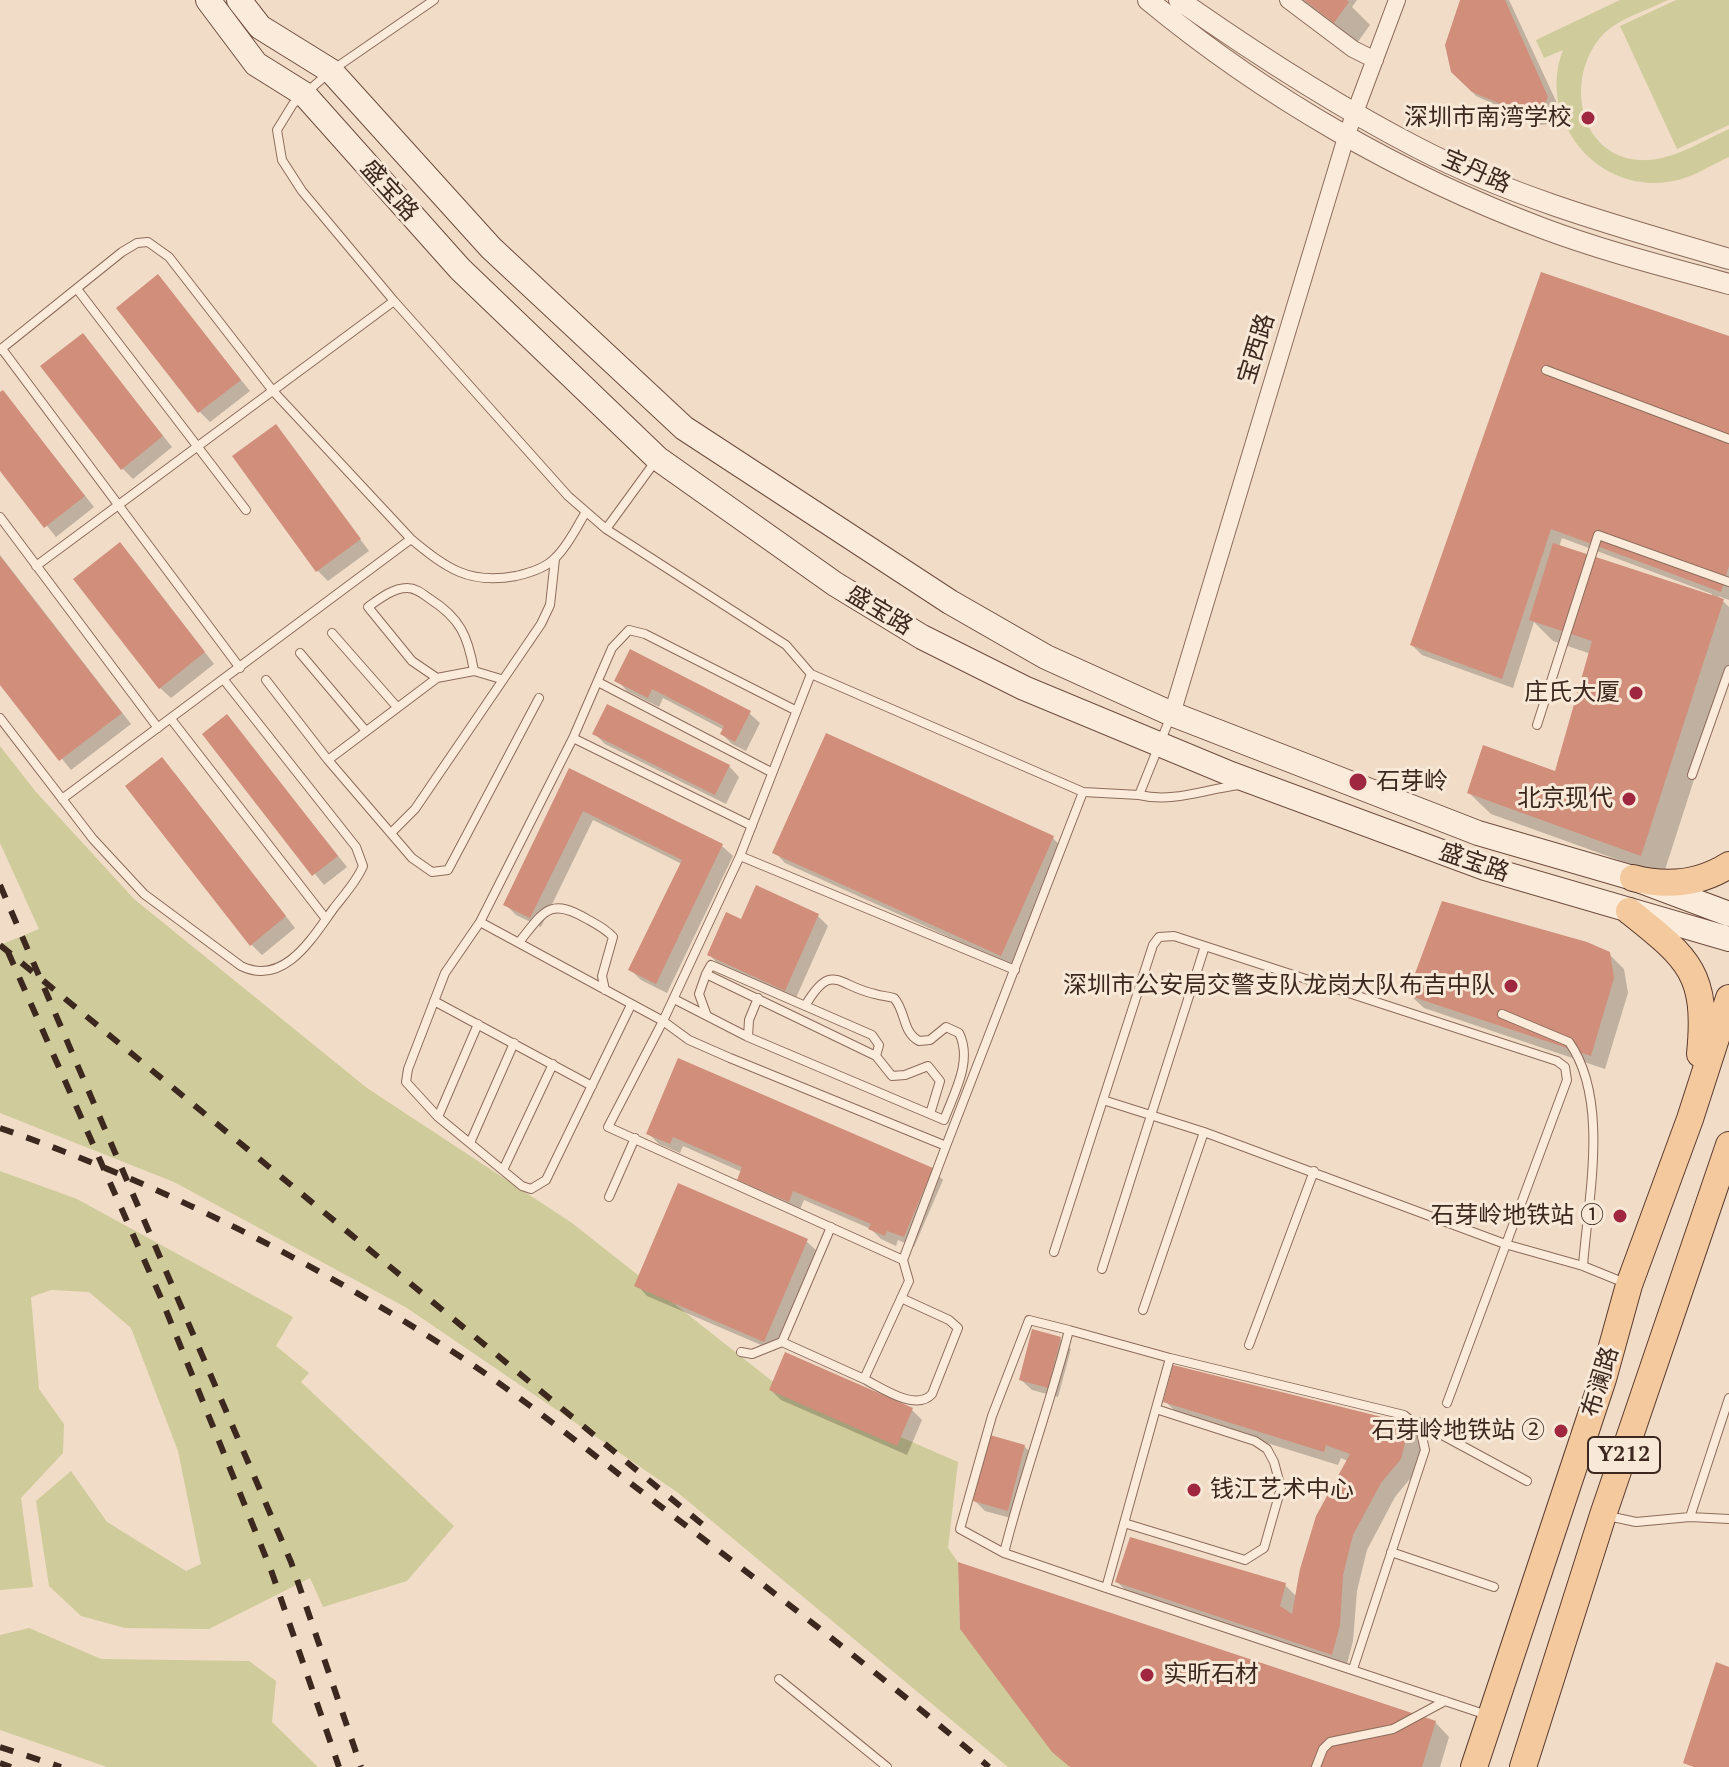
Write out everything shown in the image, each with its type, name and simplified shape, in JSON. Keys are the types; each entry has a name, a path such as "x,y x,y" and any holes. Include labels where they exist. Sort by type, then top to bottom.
{"main road":[{"name":"盛宝路","path":"208,0 256,64 304,94 460,269 657,458 835,584 922,637 1024,688 1259,784 1485,868 1729,939"},
{"name":"盛宝路","path":"239,0 260,27 331,71 491,248 684,428 950,602 1046,657 1172,714 1478,833 1633,878 1729,914"},
{"path":"1633,878 1657,884 1680,883 1706,877 1729,865"},
{"path":"1629,911 1685,958 1695,978 1703,1021 1695,1103"},
{"name":"布澜路","path":"1474,1767 1603,1379 1629,1285 1695,1103 1722,1045 1729,998"},
{"name":"布澜路","path":"1523,1767 1603,1515 1729,1145"}],"street":[{"name":"宝丹路","path":"1148,0 1226,60 1433,182 1545,229 1729,284"},
{"name":"宝丹路","path":"1179,0 1239,42 1418,148 1527,195 1729,259"},
{"path":"1288,0 1353,49 1375,60"},
{"name":"宝西路","path":"1172,714 1347,134 1397,0"}],"lane":[{"path":"434,0 331,71 283,115 277,130 282,160 302,191 394,301 568,496 606,529 786,645 811,674 1083,792 1172,800 1215,787 1259,784"},
{"path":"240,668 1,350 137,243 148,242 159,246 273,391 411,539 462,575 490,581 529,573 555,559"},
{"path":"77,289 246,510"},
{"path":"36,566 394,301"},
{"path":"1546,370 1729,439"},
{"path":"606,529 657,458"},
{"path":"391,833 415,809 541,624 550,605 555,559 586,512"},
{"path":"0,517 158,728"},
{"path":"1537,725 1598,535 1729,582"},
{"path":"62,799 411,539"},
{"path":"437,678 412,661 368,607 387,594 405,588 415,589 457,619 464,629 474,671"},
{"path":"631,1005 540,1186 522,1186 438,1117 413,1093 406,1076 445,973 480,922 494,888 573,738 616,642 629,630 635,630 795,710"},
{"path":"332,633 397,707"},
{"path":"300,653 365,730"},
{"path":"1692,775 1729,670"},
{"path":"328,760 437,678 474,671 501,679"},
{"path":"811,674 740,856 674,999 608,1127 903,1260"},
{"path":"0,718 62,799 144,894 205,942 254,972 267,972 290,961 326,919 360,873 361,856 224,680"},
{"path":"266,680 328,760 412,858 432,872 448,870 539,698"},
{"path":"598,682 771,772"},
{"path":"1139,795 1172,714"},
{"path":"171,719 326,919"},
{"path":"573,738 752,826"},
{"path":"864,1379 909,1281 903,1260 1083,792"},
{"path":"740,856 1015,970"},
{"path":"520,941 541,916 554,907 566,906 613,937 602,976 605,990"},
{"path":"480,922 663,1021 689,1040 946,1146"},
{"path":"1054,1252 1153,945 1166,935 1557,1061 1565,1067 1567,1080 1447,1403"},
{"path":"1102,1269 1205,946"},
{"path":"708,1016 699,994 711,965 872,1035 879,1045 876,1056"},
{"path":"706,974 876,1056 892,1076 905,1075 928,1066 938,1074 940,1088 930,1114"},
{"path":"674,999 748,1037 944,1120 965,1055 959,1033 946,1027 930,1040 919,1041 908,1030 902,1008 894,998 877,995 836,978 826,979 819,985 805,1006"},
{"path":"748,1037 749,1020 758,998"},
{"path":"434,1001 592,1086"},
{"path":"1502,1014 1569,1042 1589,1083 1594,1119 1583,1266"},
{"path":"438,1117 478,1024"},
{"path":"470,1143 514,1043"},
{"path":"503,1170 553,1064"},
{"path":"1103,1100 1204,1132 1505,1244 1583,1266 1629,1285"},
{"path":"1143,1310 1204,1132"},
{"path":"609,1197 635,1138"},
{"path":"1249,1345 1314,1171"},
{"path":"741,1352 752,1354 782,1342 831,1227"},
{"path":"782,1342 921,1402 932,1394 958,1328 949,1320 901,1298"},
{"path":"1491,1717 1004,1553 960,1529 988,1430 1029,1320 1414,1420 1527,1481"},
{"path":"1004,1553 1020,1485 1054,1389 1069,1330"},
{"path":"1106,1588 1170,1358"},
{"path":"1690,1517 1729,1398"},
{"path":"1124,1523 1245,1560 1264,1548 1280,1502 1279,1475 1267,1449 1255,1441 1156,1409"},
{"path":"1353,1669 1425,1450 1424,1439 1414,1420"},
{"path":"1603,1515 1636,1522 1690,1517 1729,1519"},
{"path":"1391,1552 1494,1587"},
{"path":"779,1679 887,1767"},
{"path":"1316,1767 1323,1749 1330,1742 1393,1729 1446,1701"}],"shaded area":[{"path":"1620,0 1668,0 1613,26 1599,39 1588,58 1582,78 1581,99 1585,118 1594,136 1608,149 1626,158 1649,160 1680,152 1729,129 1729,157 1680,179 1646,183 1620,177 1598,165 1580,147 1566,126 1558,102 1557,76 1563,50 1544,58 1536,40"},
{"path":"1676,0 1729,0 1729,125 1677,149 1620,26"},
{"path":"0,746 36,792 134,899 367,1088 572,1223 772,1381 958,1462 948,1548 958,1562 960,1629 1070,1767 1008,1767 677,1492 407,1308 174,1182 0,1113 0,945 39,929 0,843"},
{"path":"0,1171 77,1199 293,1317 276,1346 309,1373 301,1382 454,1526 407,1581 323,1607 310,1578 209,1629 125,1628 81,1616 49,1586 36,1501 71,1471 107,1522 186,1571 201,1564 178,1451 131,1328 89,1292 51,1290 31,1297 39,1389 64,1424 63,1453 21,1498 33,1587 0,1590"},
{"path":"29,1628 101,1659 249,1661 276,1681 272,1722 318,1767 107,1767 0,1730 0,1635"}],"building":[{"path":"1304,0 1347,0 1349,2 1334,23"},
{"path":"1460,0 1505,0 1548,97 1540,114 1522,113 1472,92 1451,72 1445,45"},
{"path":"1541,272 1729,336 1729,566 1721,592 1551,529 1502,679 1410,645"},
{"path":"158,274 241,380 198,413 116,308"},
{"path":"83,333 163,436 121,470 40,366"},
{"path":"3,390 85,496 44,528 0,471 0,392"},
{"path":"276,424 361,539 316,572 232,456"},
{"path":"120,542 205,652 159,689 73,579"},
{"name":"庄氏大厦","path":"1553,543 1724,599 1641,856 1467,793 1483,745 1555,771 1592,641 1529,620"},
{"path":"0,556 122,713 59,761 0,685"},
{"path":"630,649 751,711 735,742 720,734 724,726 652,689 648,698 614,681"},
{"path":"607,704 730,765 715,795 592,734"},
{"path":"227,714 338,856 312,876 202,734"},
{"path":"826,733 1054,836 1001,956 772,853"},
{"path":"162,757 286,916 250,946 125,786"},
{"path":"569,768 723,844 656,984 628,970 682,860 583,811 530,918 503,905"},
{"path":"756,885 819,914 785,991 707,955 726,912 741,919"},
{"name":"深圳市公安局交警支队龙岗大队布吉中队","path":"1442,901 1587,942 1610,952 1614,978 1591,1056 1407,995"},
{"path":"678,1058 933,1168 904,1237 887,1231 885,1236 868,1229 871,1224 793,1191 789,1202 737,1180 742,1167 673,1137 670,1144 646,1134"},
{"path":"678,1183 808,1239 764,1342 634,1286"},
{"path":"1032,1329 1061,1337 1048,1388 1019,1380"},
{"path":"785,1352 913,1408 897,1446 769,1390"},
{"path":"1173,1365 1410,1424 1401,1459 1381,1483 1353,1535 1343,1575 1340,1625 1332,1655 1115,1582 1130,1537 1286,1583 1280,1606 1292,1614 1300,1569 1316,1516 1350,1454 1326,1445 1324,1452 1163,1402"},
{"path":"990,1435 1025,1445 1008,1511 973,1501"},
{"name":"实昕石材","path":"958,1562 1436,1721 1422,1767 1070,1767 1052,1752 960,1629"},
{"path":"1716,1662 1729,1667 1729,1767 1694,1767 1683,1763"}],"railway":[{"path":"0,885 291,1562 361,1767"},
{"path":"0,945 708,1529"},
{"path":"8,952 161,1298 271,1570 339,1767"},
{"path":"0,1128 121,1175 239,1229 353,1291 464,1359 793,1608 989,1767"},
{"path":"0,1747 61,1767"},
{"path":"0,1763 11,1767"}],"place":[{"name":"深圳市南湾学校","path":"1588,118"},
{"name":"庄氏大厦","path":"1636,693"},
{"name":"石芽岭","path":"1358,782"},
{"name":"北京现代","path":"1629,799"},
{"name":"深圳市公安局交警支队龙岗大队布吉中队","path":"1511,986"},
{"name":"石芽岭地铁站 ①","path":"1620,1216"},
{"name":"石芽岭地铁站 ②","path":"1561,1431"},
{"name":"钱江艺术中心","path":"1194,1490"},
{"name":"实昕石材","path":"1147,1675"}]}
